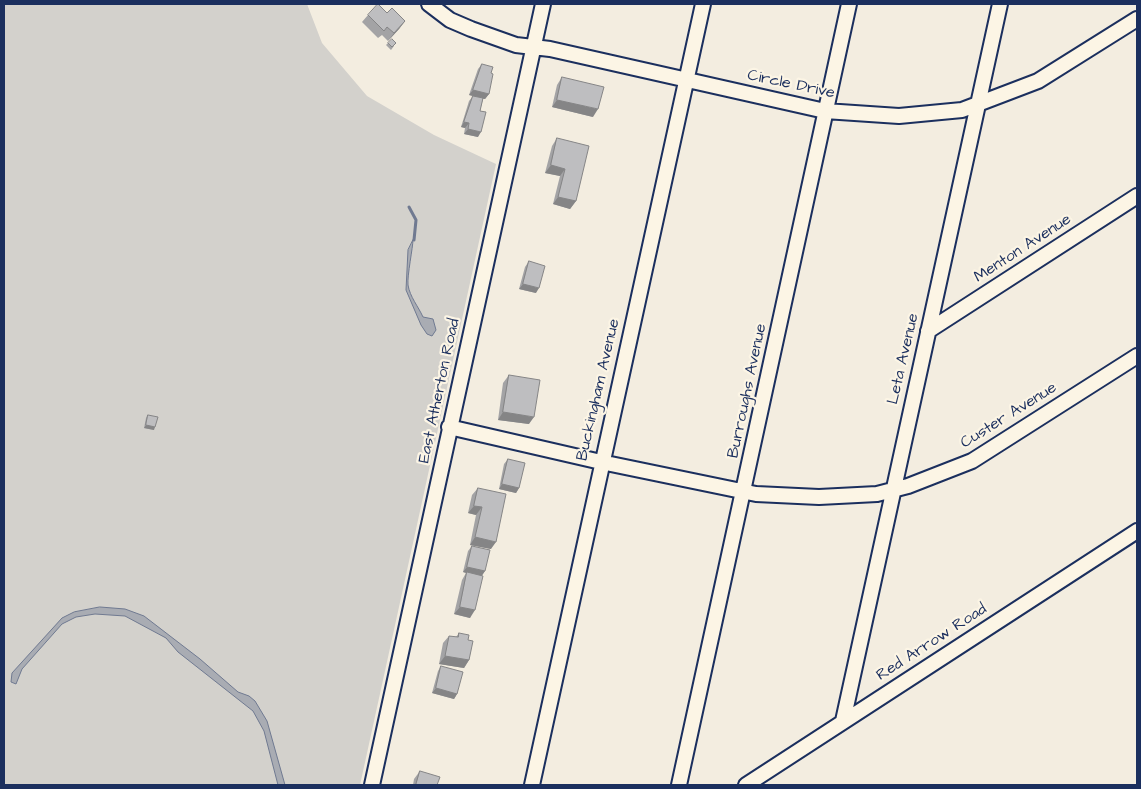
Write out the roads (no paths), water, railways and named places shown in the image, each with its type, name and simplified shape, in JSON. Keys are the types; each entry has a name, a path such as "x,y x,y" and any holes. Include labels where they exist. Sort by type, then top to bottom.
{"street":[{"name":"Circle Drive","path":"429,4 450,20 516,44 534,46 825,111 899,116 962,110 1038,81 1137,19"},
{"name":"East Atherton Road","path":"372,785 543,4"},
{"name":"Buckingham Avenue","path":"532,785 601,462 703,4"},
{"name":"Burroughs Avenue","path":"679,785 849,4"},
{"name":"Leta Avenue","path":"843,721 892,490 1000,4"},
{"name":"Menton Avenue","path":"928,331 1137,196"},
{"name":"Custer Avenue","path":"450,427 601,462 744,491 819,497 877,494 972,461 1137,356"},
{"name":"Red Arrow Road","path":"746,785 1137,531"}],"waterway":[{"path":"409,207 416,220 414,240"}]}
